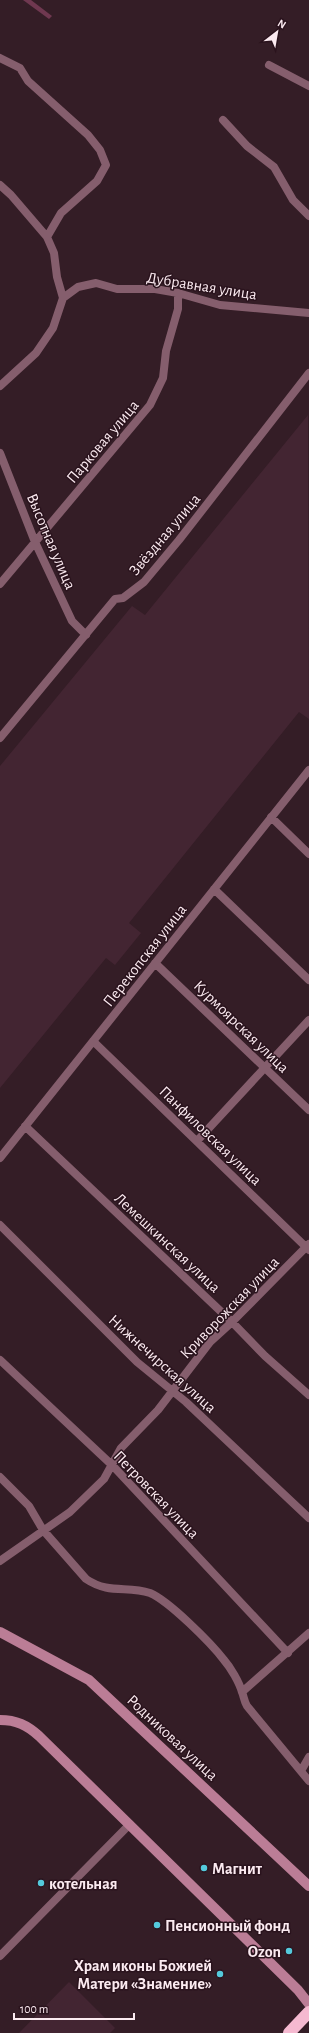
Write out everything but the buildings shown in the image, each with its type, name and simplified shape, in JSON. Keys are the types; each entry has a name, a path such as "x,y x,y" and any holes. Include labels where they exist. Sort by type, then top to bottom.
{"highway":[{"path":"289,2033 309,2012"}],"street":[{"path":"0,58 15,64 28,81 88,135 100,150 106,165 97,181 61,213 47,237"},
{"path":"269,65 309,86"},
{"path":"223,120 247,146 274,167 293,200 309,216"},
{"path":"0,185 11,195 47,237 54,253 57,277 63,298 53,328 36,353 0,386"},
{"name":"Дубравная улица","path":"63,298 78,287 96,283 117,289 155,290 178,293 220,305 309,313"},
{"name":"Парковая улица","path":"0,584 150,405 163,378 166,351 178,309 178,293"},
{"name":"Звёздная улица","path":"0,738 115,599 124,598 141,585 149,576 179,540 309,373"},
{"name":"Высотная улица","path":"0,453 35,542 72,621 86,635"},
{"name":"Перекопская улица","path":"0,1158 309,770"},
{"path":"271,817 309,854"},
{"path":"214,888 309,980"},
{"name":"Курмоярская улица","path":"155,963 309,1110"},
{"path":"197,1141 309,1020"},
{"name":"Панфиловская улица","path":"93,1041 308,1247"},
{"name":"Лемешкинская улица","path":"25,1126 232,1322 265,1356 309,1395"},
{"name":"Нижнечирская улица","path":"0,1225 137,1362 186,1402 309,1518"},
{"name":"Криворожская улица","path":"0,1561 70,1512 104,1480 113,1466 115,1458 121,1448 158,1410 210,1342 308,1247"},
{"name":"Петровская улица","path":"0,1360 113,1466 288,1653"},
{"path":"0,1477 29,1506 43,1530 79,1573 93,1584 109,1589 141,1590 166,1602 225,1660 242,1692 247,1706 309,1781"},
{"name":"Родниковая улица","path":"0,1632 89,1680 309,1886"},
{"path":"242,1692 309,1633"},
{"path":"0,1720 18,1722 32,1730 130,1824 298,1990 309,2004"},
{"path":"301,1771 309,1757"},
{"path":"0,1956 130,1824"}],"shaded area":[{"path":"23,0 31,0 52,16 49,19"},
{"path":"308,415 309,719 299,712 129,923 141,933 115,965 106,958 0,1088 0,766 132,606 145,615"},
{"path":"69,1982 115,2028 110,2033 19,2033"}],"place":[{"name":"Магнит","path":"204,1868"},
{"name":"котельная","path":"41,1883"},
{"name":"Пенсионный фонд","path":"157,1925"},
{"name":"Ozon","path":"289,1951"},
{"name":"Храм иконы Божией Матери «Знамение»","path":"220,1974"}]}
